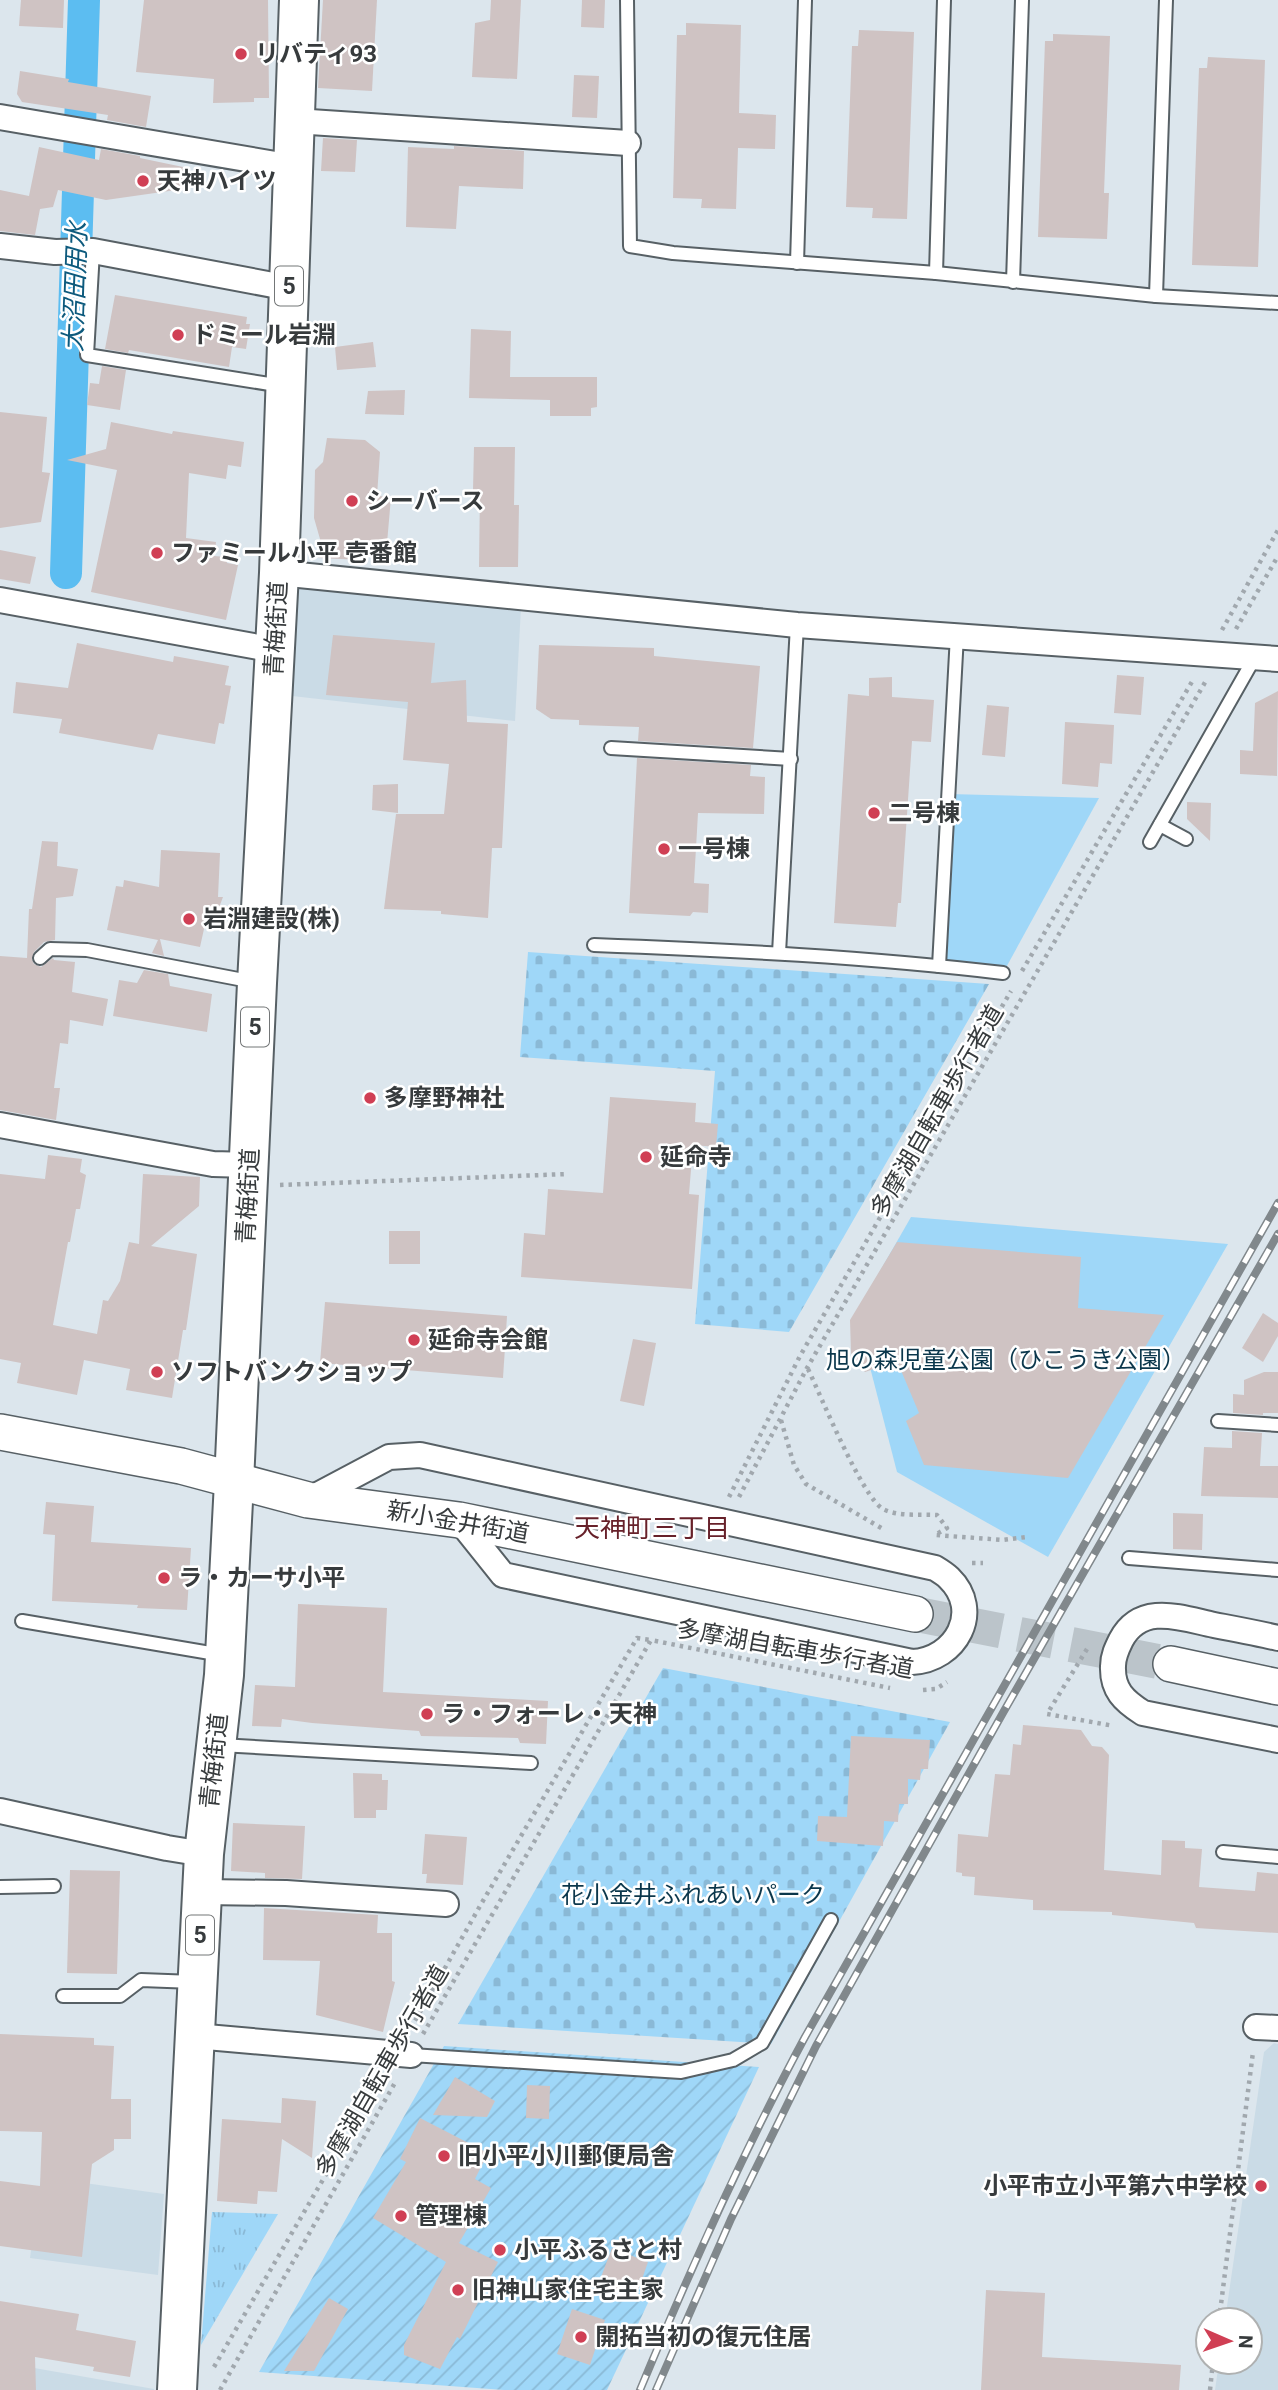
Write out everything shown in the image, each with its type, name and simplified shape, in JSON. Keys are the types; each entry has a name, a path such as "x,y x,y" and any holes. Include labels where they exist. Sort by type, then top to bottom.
{"main road":[{"name":"青梅街道","path":"177,2390 204,1854 225,1656 234,1482 264,1175 257,983 279,573 299,0"},
{"name":"新小金井街道","path":"0,1432 181,1466 308,1500 459,1520 915,1614"},
{"path":"1171,1664 1278,1687"}],"street":[{"path":"0,117 293,167"},
{"path":"295,121 628,143"},
{"path":"0,246 55,252 90,252 289,288"},
{"path":"279,573 797,625 1266,658"},
{"path":"0,600 275,650"},
{"path":"0,1125 264,1175"},
{"path":"308,1500 389,1457 420,1455 935,1568 950,1578 958,1590 964,1611 963,1623 950,1648 923,1661 912,1662 503,1575 459,1520"},
{"path":"1278,1638 1166,1615 1146,1617 1128,1627 1113,1663 1114,1681 1124,1701 1143,1713 1278,1740"},
{"path":"0,1811 204,1854"},
{"path":"202,1892 286,1893 446,1904"},
{"path":"195,2035 404,2054"}],"lane":[{"path":"627,0 631,246 673,253 936,273 1156,296 1278,303"},
{"path":"797,263 805,0"},
{"path":"936,273 944,0"},
{"path":"1013,282 1022,0"},
{"path":"1156,296 1166,0"},
{"path":"90,252 87,355 286,386"},
{"path":"779,953 797,625"},
{"path":"939,965 957,635"},
{"path":"1150,842 1266,658"},
{"path":"611,748 791,759"},
{"path":"1160,825 1186,839"},
{"path":"594,945 779,953 939,965 1003,973"},
{"path":"40,958 50,949 87,950 257,983"},
{"path":"1218,1421 1278,1425"},
{"path":"1129,1558 1278,1570"},
{"path":"22,1621 225,1656"},
{"path":"215,1745 531,1763"},
{"path":"1223,1852 1278,1857"},
{"path":"0,1887 54,1886"},
{"path":"404,2054 681,2071 733,2060 762,2043 831,1920"},
{"path":"63,1996 120,1996 142,1980 198,1982"}],"path":[{"path":"725,1505 800,1356 1214,655 1278,530"},
{"name":"多摩湖自転車歩行者道","path":"733,1508 807,1368 1214,655 1278,556"},
{"path":"264,1175 568,1174"},
{"path":"807,1368 864,1486 879,1506 893,1513 937,1515 947,1528 936,1535 1003,1540 1027,1537"},
{"path":"781,1420 794,1465 806,1484 887,1532"},
{"path":"973,1572 967,1563 983,1563"},
{"path":"211,2372 404,2054 480,1906 637,1638 651,1640"},
{"name":"多摩湖自転車歩行者道","path":"220,2390 404,2054 651,1640 903,1690"},
{"path":"1091,1643 1047,1714 1126,1728"},
{"name":"多摩湖自転車歩行者道","path":"914,1690 936,1689 955,1677"},
{"path":"1221,2306 1267,2028"}],"shaded area":[{"path":"299,588 521,607 515,721 292,696"},
{"name":"小平市立小平第六中学校","path":"1274,2043 1278,2044 1278,2390 1215,2390 1217,2376 1264,2376 1264,2306 1227,2306 1264,2052"},
{"path":"41,2177 164,2194 158,2275 30,2258"},
{"path":"0,2362 154,2389 154,2390 0,2390"}],"green space":[{"path":"948,794 1099,798 1003,973 939,966"},
{"path":"528,952 989,984 789,1332 695,1324 715,1071 520,1057"},
{"name":"旭の森児童公園（ひこうき公園）","path":"911,1217 1228,1244 1048,1557 897,1472 856,1313"},
{"name":"花小金井ふれあいパーク","path":"663,1668 950,1722 771,2044 458,2024"},
{"name":"小平ふるさと村","path":"444,2046 759,2067 607,2390 504,2390 259,2372"},
{"path":"212,2212 278,2214 201,2345"}],"building":[{"path":"21,0 64,0 63,28 19,26"},
{"path":"144,0 268,0 269,98 254,98 254,102 213,103 214,79 136,72"},
{"path":"323,0 377,0 372,91 318,88"},
{"path":"491,0 521,0 517,79 472,77 475,23 490,20"},
{"path":"582,0 605,0 604,28 581,27"},
{"path":"686,23 741,25 739,113 776,115 775,149 738,148 736,209 701,208 702,199 673,198 677,35 686,35"},
{"path":"859,30 914,32 907,219 872,218 873,208 846,207 852,46 858,46"},
{"path":"1053,34 1110,36 1104,193 1109,193 1107,239 1038,237 1045,41 1053,41"},
{"path":"1208,57 1265,60 1258,267 1192,265 1199,68 1207,68"},
{"path":"20,71 151,96 146,127 107,120 108,115 22,102 17,94"},
{"path":"574,75 599,76 597,118 572,117"},
{"path":"323,138 357,140 355,172 321,171"},
{"path":"454,146 524,151 523,189 459,186 456,229 406,227 408,147 454,149"},
{"path":"39,147 99,160 101,149 140,156 183,167 204,186 106,200 58,190 53,207 40,209 35,235 0,231 0,190 29,196"},
{"name":"ドミール岩淵","path":"115,295 247,317 246,324 250,324 246,349 232,347 229,367 129,350 128,353 105,349"},
{"path":"471,329 511,331 510,377 597,377 597,407 591,408 591,416 550,416 550,400 469,398"},
{"path":"373,342 376,367 337,370 335,347"},
{"path":"102,366 126,370 120,410 87,405 90,383 99,384"},
{"path":"405,390 404,415 365,414 368,391"},
{"path":"0,412 47,417 42,472 50,473 41,522 0,528"},
{"path":"111,422 172,434 173,431 244,442 241,467 228,465 226,479 189,473 186,538 216,542 214,556 226,557 227,563 238,565 226,620 91,592 117,470 67,460 106,449"},
{"name":"シーバース","path":"327,438 365,440 380,452 377,496 391,497 386,555 364,554 364,560 318,558 320,539 314,518 315,470 323,462"},
{"path":"474,447 515,447 514,505 519,505 518,567 479,567 480,490 473,490"},
{"path":"0,550 36,557 30,584 0,579"},
{"path":"333,635 435,643 431,683 466,680 467,722 508,724 502,848 492,848 488,918 441,914 441,911 384,909 396,814 444,814 449,764 403,760 408,702 326,695"},
{"path":"77,643 173,662 174,656 229,666 225,685 231,686 224,724 219,723 215,744 158,734 153,750 59,733 62,719 13,713 16,682 68,688"},
{"path":"539,645 654,648 654,656 760,666 753,748 638,741 639,727 579,725 579,720 551,719 536,709"},
{"path":"1117,675 1144,677 1141,715 1114,713"},
{"name":"二号棟","path":"892,677 892,697 934,700 931,742 912,741 901,903 898,903 896,927 834,923 848,694 869,696 869,678"},
{"path":"1278,691 1277,776 1240,774 1240,750 1253,751 1255,703"},
{"path":"987,705 1009,707 1005,757 982,755"},
{"path":"1065,722 1114,725 1112,764 1100,763 1098,787 1062,784"},
{"name":"一号棟","path":"637,758 751,765 750,776 765,777 764,814 698,813 694,883 709,884 708,913 693,912 690,916 629,913"},
{"path":"398,784 398,813 372,810 373,785"},
{"path":"1187,802 1211,803 1210,841 1187,819"},
{"path":"42,841 58,842 57,866 78,869 73,896 56,898 55,940 44,942 34,952 32,960 41,967 53,958 75,962 72,992 108,999 103,1026 70,1020 68,1044 60,1043 54,1088 60,1088 56,1120 0,1110 0,956 27,958 29,909 32,909"},
{"path":"161,850 220,853 218,897 223,897 214,921 204,929 200,947 160,939 164,956 152,953 158,940 107,930 116,886 123,887 124,880 159,887"},
{"path":"144,970 168,974 170,986 212,994 207,1032 113,1016 119,980 137,983"},
{"path":"610,1097 696,1103 695,1122 718,1124 716,1147 693,1145 689,1194 699,1195 692,1289 521,1277 524,1233 545,1235 548,1189 603,1193"},
{"path":"48,1155 82,1159 80,1172 86,1175 80,1209 76,1209 68,1242 53,1325 97,1334 103,1300 108,1301 120,1281 129,1242 139,1244 143,1174 200,1177 199,1206 151,1246 197,1254 186,1330 183,1330 172,1398 126,1390 130,1369 84,1360 77,1395 17,1383 21,1363 0,1359 0,1174 45,1179"},
{"path":"389,1231 420,1231 420,1264 389,1264"},
{"name":"旭の森児童公園（ひこうき公園）","path":"897,1242 1081,1257 1078,1308 1164,1315 1068,1478 924,1465 906,1421 919,1413 897,1361 865,1372 851,1353 850,1320"},
{"name":"延命寺会館","path":"325,1302 507,1316 503,1378 320,1363"},
{"path":"1263,1313 1278,1323 1278,1336 1263,1362 1242,1348"},
{"path":"633,1339 656,1343 644,1406 620,1401"},
{"path":"1264,1372 1278,1372 1278,1413 1233,1413 1233,1394 1244,1395 1244,1380"},
{"path":"1232,1431 1262,1433 1260,1466 1278,1466 1278,1498 1201,1496 1204,1447 1232,1448"},
{"path":"46,1502 94,1506 91,1542 191,1548 187,1610 52,1601 55,1535 43,1534"},
{"path":"1173,1513 1203,1514 1202,1550 1173,1549"},
{"path":"298,1604 387,1608 383,1692 548,1701 546,1744 520,1743 518,1738 421,1736 419,1731 282,1719 281,1727 252,1726 255,1685 295,1687"},
{"path":"1023,1725 1081,1730 1092,1746 1102,1747 1109,1755 1104,1870 1161,1875 1162,1840 1185,1841 1185,1848 1202,1849 1199,1887 1255,1891 1257,1872 1278,1874 1278,1933 1196,1928 1194,1923 1112,1915 1112,1912 1033,1910 1033,1900 974,1895 975,1877 962,1876 962,1873 956,1872 958,1834 988,1837 995,1774 1010,1775 1013,1744 1021,1745"},
{"path":"851,1736 930,1740 928,1769 921,1769 920,1780 908,1779 908,1804 899,1804 898,1822 884,1821 883,1846 817,1841 818,1816 847,1817"},
{"path":"353,1773 382,1774 382,1780 388,1780 387,1810 376,1810 376,1818 354,1818"},
{"path":"233,1823 305,1826 302,1879 265,1878 265,1873 231,1871"},
{"path":"425,1834 467,1837 463,1885 426,1883 427,1874 422,1874"},
{"path":"70,1870 120,1871 117,1974 67,1973"},
{"path":"264,1908 378,1915 377,1933 392,1933 392,1981 395,1982 383,2032 316,2015 320,1961 263,1960"},
{"path":"0,2034 94,2038 94,2045 114,2046 111,2099 131,2099 131,2139 114,2139 114,2150 92,2164 82,2257 0,2246 0,2181 40,2186 42,2132 0,2131"},
{"path":"455,2077 495,2101 487,2117 433,2115"},
{"path":"527,2085 550,2086 549,2119 526,2118"},
{"path":"282,2098 316,2101 312,2158 282,2139 277,2192 258,2191 257,2204 217,2201 222,2119 281,2123"},
{"path":"420,2118 488,2153 475,2179 491,2188 459,2243 498,2262 460,2339 457,2337 440,2369 404,2355 404,2345 446,2262 373,2218 406,2162 400,2159"},
{"path":"612,2248 648,2262 635,2299 598,2285"},
{"path":"986,2290 1045,2293 1042,2357 1181,2365 1179,2390 981,2390"},
{"path":"329,2298 348,2309 314,2371 284,2371"},
{"path":"0,2301 79,2314 76,2330 136,2341 130,2377 93,2371 94,2367 35,2357 36,2390 0,2390"},
{"name":"開拓当初の復元住居","path":"572,2309 605,2320 590,2365 557,2354"}],"waterway":[{"name":"大沼田用水","path":"66,573 84,0"}],"tunnel":[{"path":"915,1614 1171,1664"}],"railway":[{"path":"640,2390 718,2212 805,2037 1278,1203"},
{"path":"656,2390 731,2219 816,2046 1004,1711 1278,1234"}],"place":[{"name":"リバティ93","path":"241,54"},
{"name":"天神ハイツ","path":"143,181"},
{"name":"ドミール岩淵","path":"178,335"},
{"name":"シーバース","path":"352,501"},
{"name":"ファミール小平 壱番館","path":"157,553"},
{"name":"二号棟","path":"874,813"},
{"name":"一号棟","path":"664,849"},
{"name":"岩淵建設(株)","path":"189,919"},
{"name":"多摩野神社","path":"370,1098"},
{"name":"延命寺","path":"646,1157"},
{"name":"延命寺会館","path":"414,1340"},
{"name":"ソフトバンクショップ","path":"157,1372"},
{"name":"ラ・カーサ小平","path":"164,1578"},
{"name":"ラ・フォーレ・天神","path":"427,1714"},
{"name":"旧小平小川郵便局舎","path":"444,2156"},
{"name":"小平市立小平第六中学校","path":"1261,2186"},
{"name":"管理棟","path":"401,2216"},
{"name":"小平ふるさと村","path":"500,2250"},
{"name":"旧神山家住宅主家","path":"458,2290"},
{"name":"開拓当初の復元住居","path":"581,2337"}],"district":[{"name":"天神町三丁目","path":"652,1528"}]}
